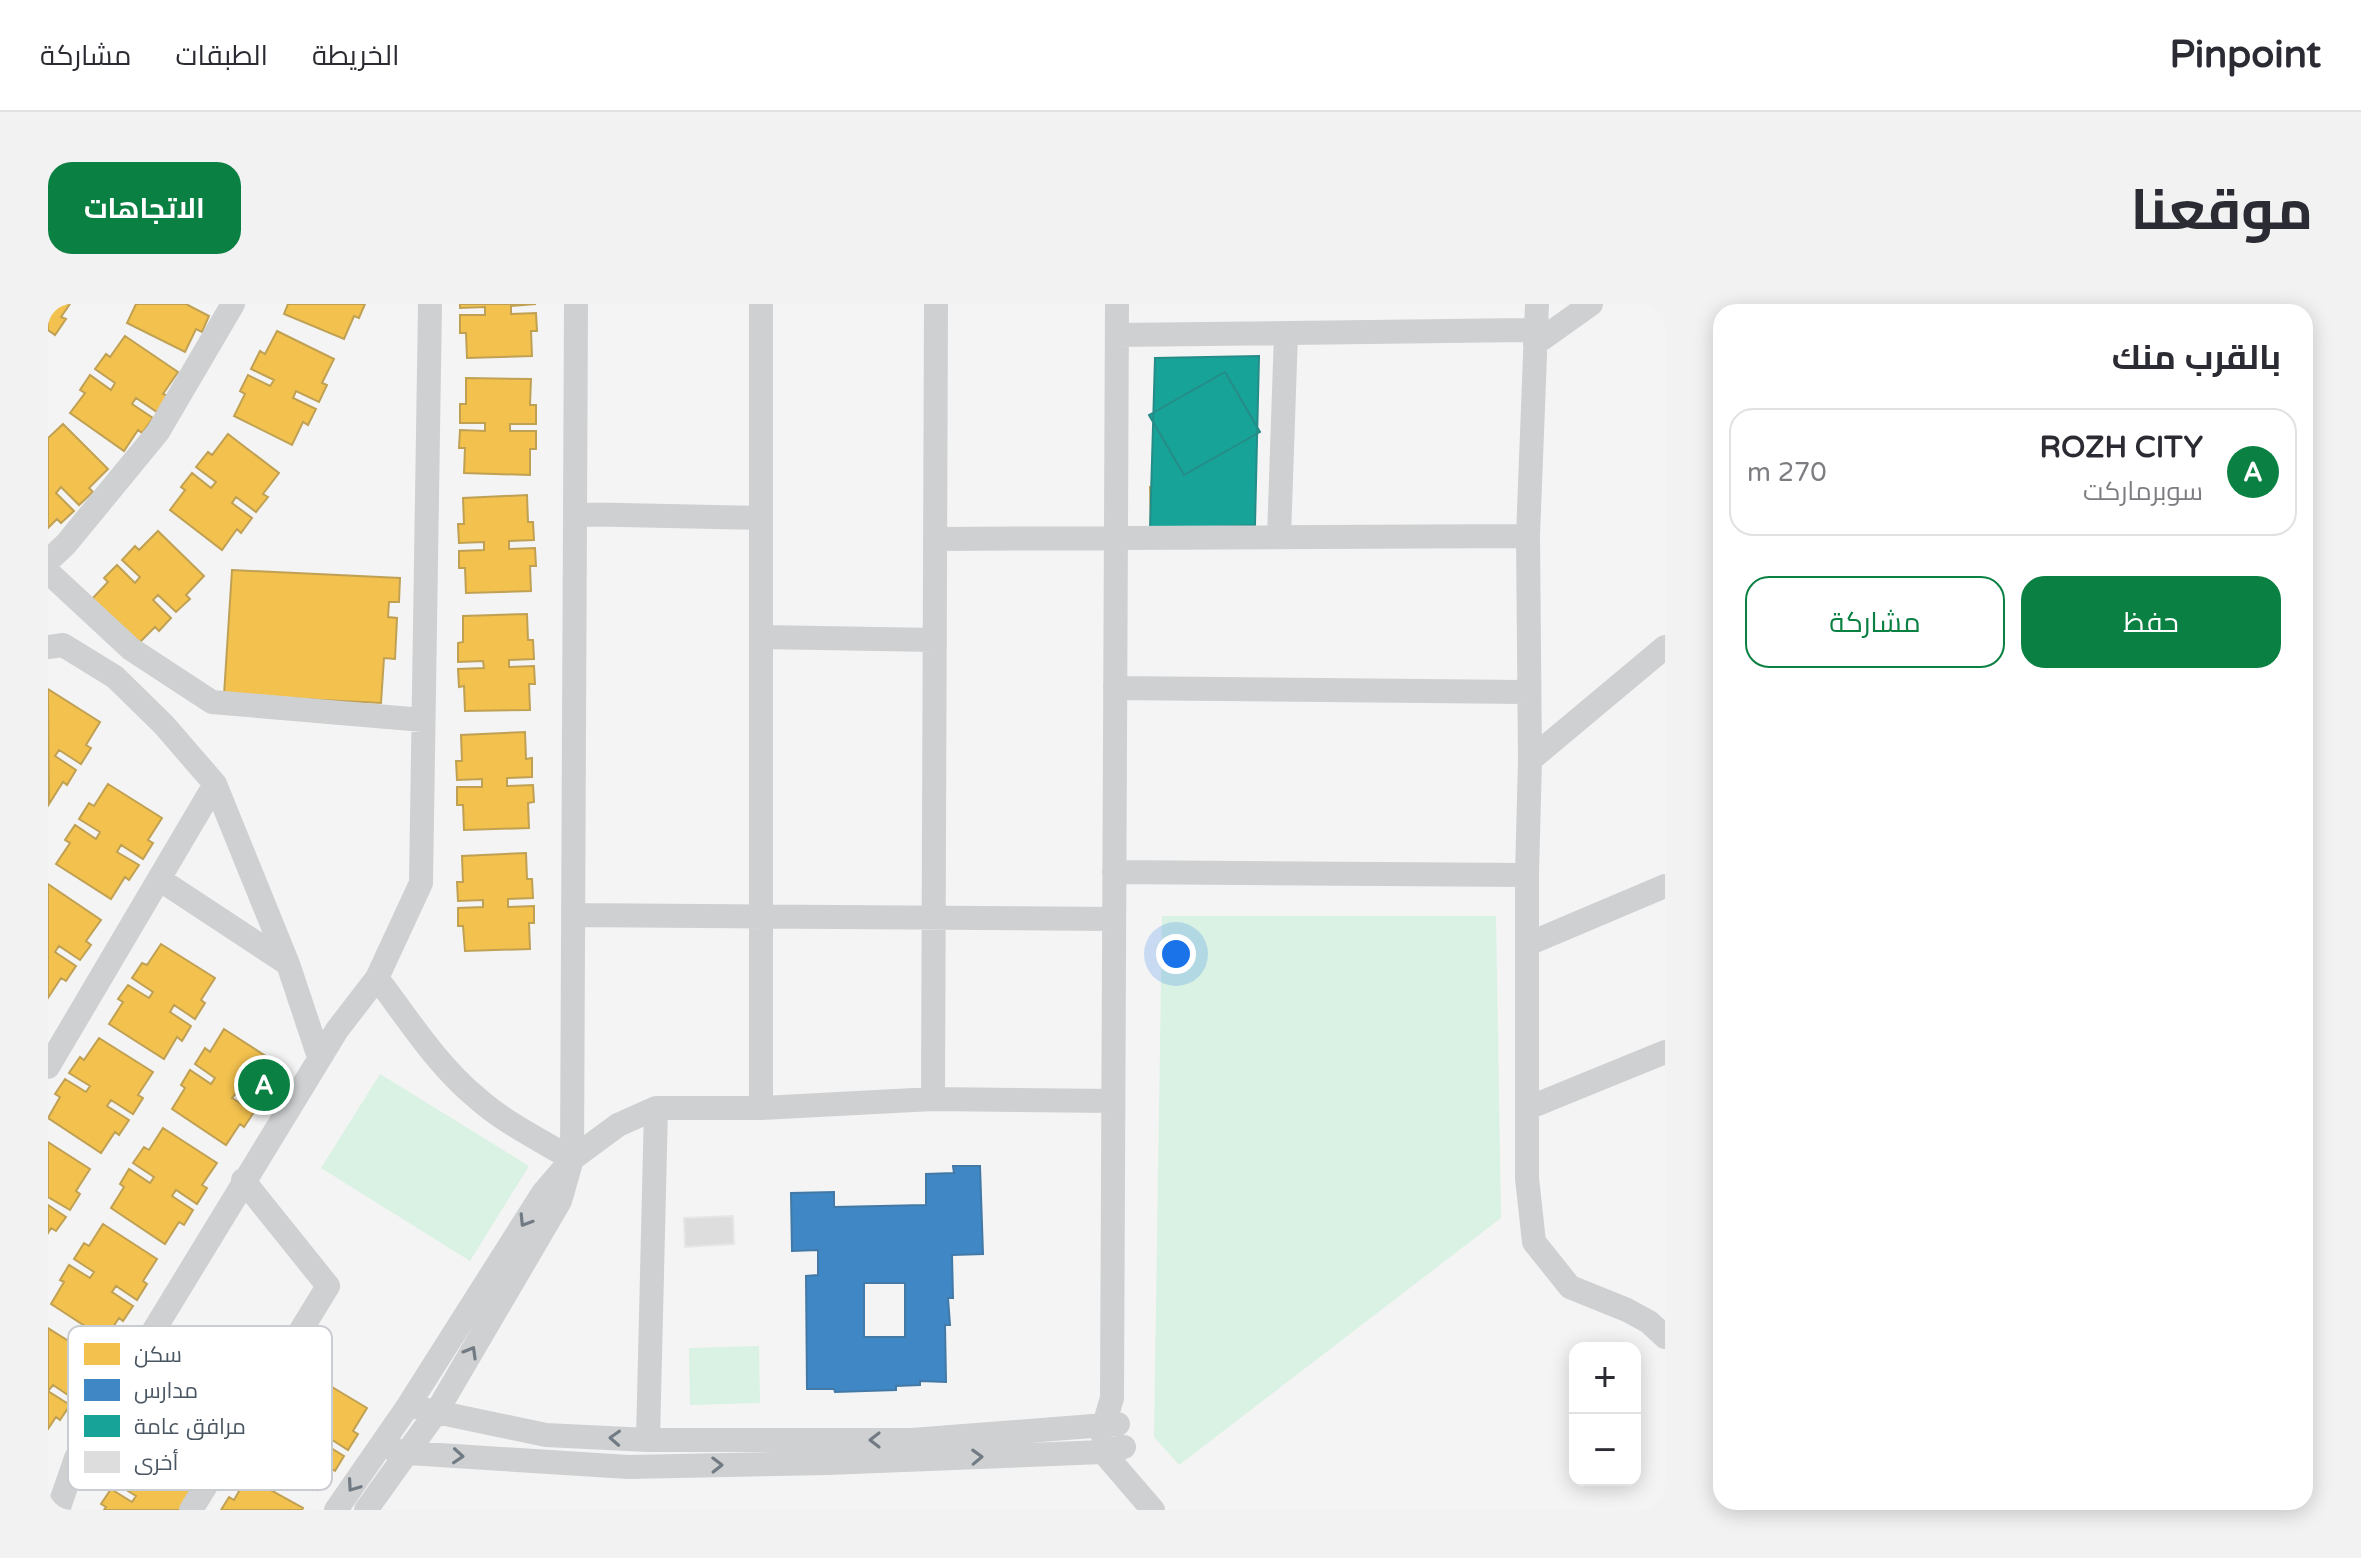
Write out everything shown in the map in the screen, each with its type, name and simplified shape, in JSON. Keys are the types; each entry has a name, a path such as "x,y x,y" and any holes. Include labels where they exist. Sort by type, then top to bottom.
{"street":[{"path":"48,561 66,544 158,432 233,304"},
{"path":"155,1326 319,1057 377,978 421,883 430,304"},
{"path":"366,1510 437,1411 560,1201 572,1159 576,304"},
{"path":"761,304 761,1108"},
{"path":"933,1099 936,304"},
{"path":"1117,304 1113,1437 1153,1510"},
{"path":"1537,304 1528,536 1527,692 1530,760 1527,1178 1534,1242 1570,1287 1627,1310 1649,1322 1665,1337"},
{"path":"1117,335 1286,333 1536,337 1591,304"},
{"path":"1279,537 1286,333"},
{"path":"575,514 761,518"},
{"path":"935,539 1528,536"},
{"path":"48,572 131,649 212,702 423,720"},
{"path":"761,637 935,640"},
{"path":"48,647 63,645 115,677 164,725 215,784 288,964 319,1057"},
{"path":"1530,760 1665,647"},
{"path":"1115,688 1527,692"},
{"path":"48,1067 215,784"},
{"path":"1114,872 1527,875"},
{"path":"159,879 288,964"},
{"path":"1528,944 1665,886"},
{"path":"573,915 1114,919"},
{"path":"377,978 458,1081 493,1112 572,1159"},
{"path":"1528,1108 1665,1052"},
{"path":"336,1510 408,1406 543,1193 572,1159 618,1125 656,1108 761,1108 933,1099 1113,1101"},
{"path":"648,1440 656,1108"},
{"path":"243,1180 328,1286 304,1326"},
{"path":"408,1406 546,1435 648,1440 1113,1437"},
{"path":"381,1446 408,1453 628,1467 828,1463 1113,1437"},
{"path":"1113,1437 1173,1510"},
{"path":"48,1486 68,1466"},
{"path":"58,1510 68,1481"},
{"path":"191,1510 203,1490"}],"green space":[{"path":"1162,916 1496,916 1501,1218 1179,1465 1154,1437"},
{"path":"380,1074 529,1166 470,1261 321,1168"},
{"path":"759,1346 760,1403 690,1405 689,1348"}],"building: سكن":[{"path":"48,304 70,304 61,317 66,319 55,335 48,330"},
{"path":"136,304 186,304 209,316 202,332 196,329 185,352 127,323"},
{"path":"288,304 365,304 359,318 354,316 344,339 284,314"},
{"path":"460,304 536,304 511,306 511,314 536,313 537,331 531,331 532,356 467,358 466,333 460,333 460,315 485,315 485,307 460,308"},
{"path":"277,331 334,359 322,383 327,385 319,402 296,391 293,398 316,409 308,425 303,422 292,445 234,416 245,394 240,391 248,375 270,386 274,380 251,369 260,351 265,354"},
{"path":"125,336 178,372 163,394 168,396 157,412 136,398 132,404 153,418 142,433 138,430 124,451 70,413 85,393 80,390 90,375 111,390 115,383 95,369 106,354 110,357"},
{"path":"466,378 531,379 530,405 536,405 536,424 510,424 510,431 536,431 536,449 530,449 530,475 464,473 465,448 459,448 460,430 485,431 485,423 460,423 460,404 466,404"},
{"path":"63,424 108,469 89,488 93,492 79,505 61,487 56,493 74,511 61,523 57,519 48,528 48,438"},
{"path":"228,434 279,473 263,494 268,497 256,512 236,497 232,503 252,518 241,533 237,529 222,550 170,510 185,490 181,487 192,473 211,488 216,482 196,467 208,452 212,455"},
{"path":"1180,486 1181,528 1151,529 1150,487"},
{"path":"527,495 528,522 533,522 534,540 509,541 509,549 535,548 536,566 530,566 531,591 466,593 465,568 459,568 459,551 484,550 484,542 459,543 458,524 464,524 463,498"},
{"path":"158,531 204,576 186,595 190,599 176,612 158,595 153,600 171,618 159,631 155,627 137,645 91,600 108,582 104,578 117,565 135,583 140,577 122,560 135,546 139,550"},
{"path":"232,570 400,578 399,602 389,602 388,617 397,618 395,659 384,658 381,703 224,695"},
{"path":"527,614 528,640 533,640 534,659 509,660 509,667 534,666 535,684 529,684 530,710 465,711 464,686 459,687 458,669 484,668 483,661 458,662 458,643 463,642 463,616"},
{"path":"48,689 100,722 86,745 91,748 81,764 59,750 55,756 76,770 67,785 63,782 49,804"},
{"path":"525,732 526,759 532,758 532,777 507,778 507,786 533,785 534,802 528,803 529,828 464,830 463,805 457,805 457,787 482,787 482,779 457,780 456,761 462,761 461,735"},
{"path":"108,784 162,818 148,840 153,843 143,859 121,845 117,852 139,865 129,880 125,877 111,899 56,864 70,843 65,840 75,825 96,839 100,832 79,819 89,803 94,806"},
{"path":"526,853 527,879 532,879 533,898 508,899 508,907 534,906 534,923 529,923 530,949 465,951 463,926 458,926 458,908 483,907 483,900 458,901 457,882 463,882 462,856"},
{"path":"48,884 101,920 86,941 91,945 80,960 59,946 55,952 76,966 66,981 61,978 48,998"},
{"path":"161,944 215,978 201,1000 205,1003 195,1019 174,1005 170,1012 191,1026 182,1041 177,1037 164,1059 109,1024 123,1002 118,999 128,985 149,998 153,992 132,978 142,963 147,965"},
{"path":"224,1029 278,1064 264,1087 268,1090 258,1106 237,1092 232,1098 254,1112 244,1127 240,1124 226,1145 172,1109 185,1088 181,1085 190,1070 211,1084 215,1078 195,1064 205,1048 210,1052"},
{"path":"99,1038 153,1072 138,1095 143,1098 133,1114 111,1100 107,1106 129,1120 119,1135 115,1132 101,1153 48,1118 60,1097 55,1094 65,1079 86,1092 90,1086 69,1073 80,1057 84,1060"},
{"path":"163,1128 217,1163 202,1185 207,1188 197,1204 176,1190 172,1196 193,1210 184,1225 179,1222 165,1244 111,1208 124,1187 120,1184 129,1169 150,1183 154,1177 133,1163 144,1147 149,1150"},
{"path":"48,1142 90,1169 76,1191 80,1194 70,1210 48,1197"},
{"path":"48,1205 66,1217 56,1231 51,1228 48,1233"},
{"path":"103,1224 157,1259 143,1281 147,1284 137,1300 116,1286 112,1292 133,1306 123,1321 119,1318 114,1326 85,1326 51,1304 64,1282 60,1280 69,1265 90,1278 94,1272 74,1259 84,1243 89,1246"},
{"path":"48,1328 68,1341 68,1395 53,1385 48,1391"},
{"path":"332,1387 367,1408 353,1431 358,1434 348,1450 332,1440"},
{"path":"48,1391 68,1404 68,1408 60,1420 56,1417 48,1429"},
{"path":"332,1449 344,1456 335,1471 332,1469"},
{"path":"110,1490 132,1502 136,1496 126,1490 195,1490 187,1510 104,1510 106,1507 101,1504"},
{"path":"240,1490 270,1490 303,1508 221,1510 229,1497 234,1500"}],"building: مدارس":[{"path":"953,1166 980,1166 983,1254 952,1255 953,1298 948,1298 950,1325 945,1325 946,1382 920,1381 920,1385 896,1386 896,1390 835,1392 834,1389 807,1389 806,1276 818,1275 818,1250 792,1251 791,1193 834,1192 834,1207 926,1205 926,1174 954,1173","holes":["864,1283 905,1283 905,1337 864,1337"]}],"building: مرافق عامة":[{"path":"1259,356 1255,525 1150,529 1155,358"},
{"path":"1225,372 1260,432 1184,475 1149,415"}],"building: أخرى":[{"path":"733,1216 734,1244 685,1247 684,1218"}],"place":[{"name":"ROZH CITY","path":"264,1085"}]}
